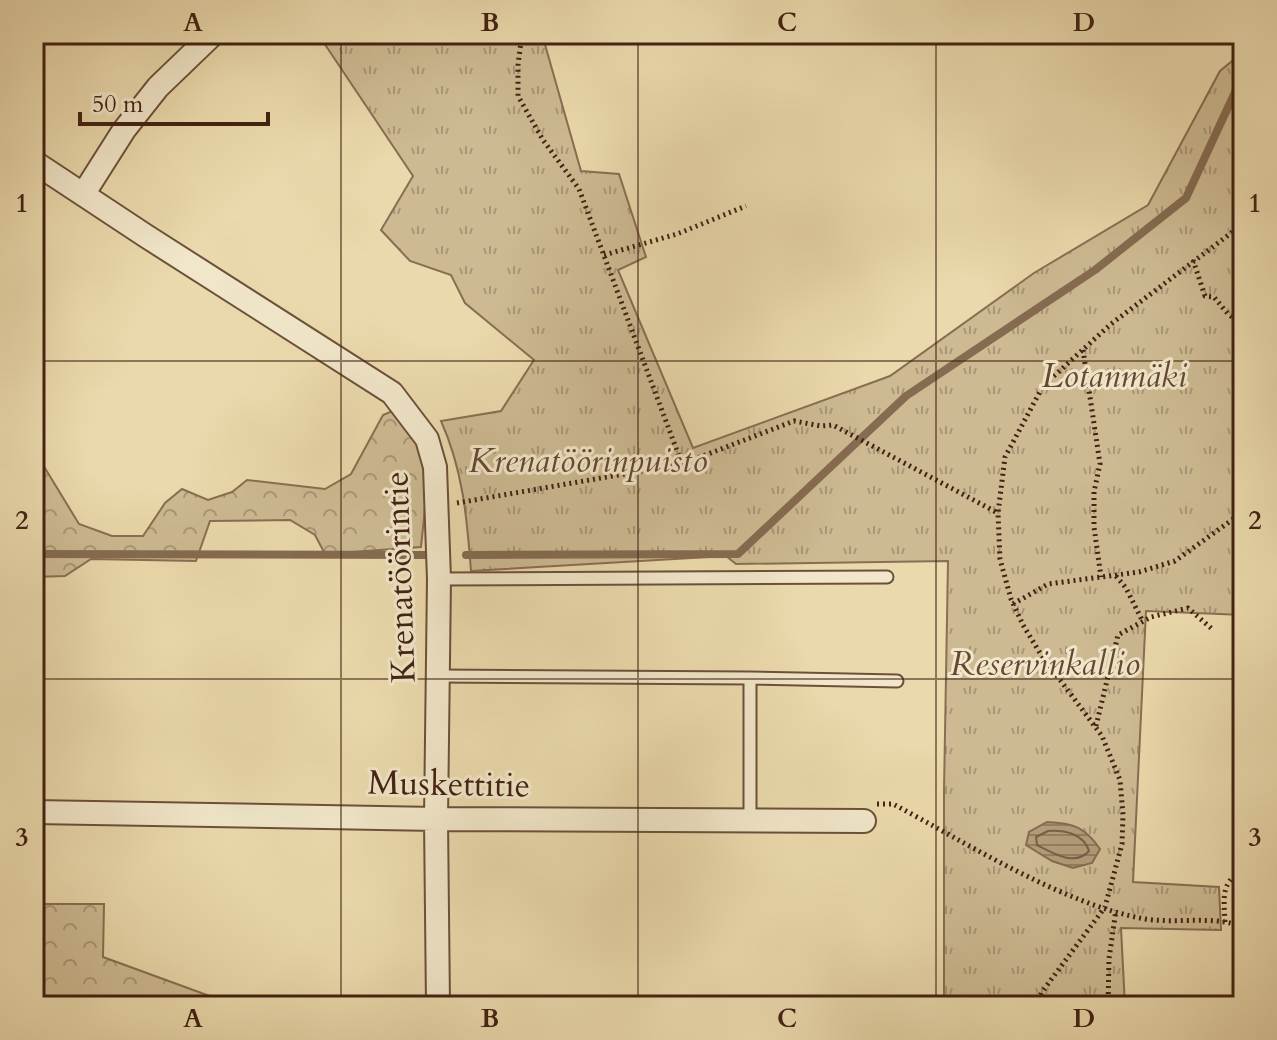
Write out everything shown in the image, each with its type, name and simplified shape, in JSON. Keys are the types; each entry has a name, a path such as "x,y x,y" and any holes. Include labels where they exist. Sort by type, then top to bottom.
{"street":[{"path":"84,193 124,130 158,87 211,36"},
{"name":"Krenatöörintie","path":"34,162 392,393 427,439 435,467 439,579 436,819 438,1006"},
{"name":"Muskettitie","path":"34,812 436,819 864,821"}],"lane":[{"path":"439,579 887,577"},
{"path":"438,676 897,681"},
{"path":"750,678 750,821"}],"path":[{"path":"522,34 518,96 543,140 579,189 682,464"},
{"path":"604,255 677,234 746,206"},
{"path":"1036,1006 1042,992 1105,907 1122,844 1123,815 1120,780 1102,736 1040,653 1013,604 1000,559 998,513 1005,457 1043,386 1111,324 1243,224"},
{"path":"1193,260 1205,296 1214,297 1228,314 1243,325"},
{"path":"1083,350 1100,464 1094,492 1094,527 1101,577"},
{"path":"437,506 682,464 794,421 833,425 842,429 998,513"},
{"path":"1013,604 1048,584 1139,572 1175,561 1243,512"},
{"path":"1116,575 1143,622"},
{"path":"1095,727 1118,635 1151,617 1188,608 1212,629"},
{"path":"864,821 877,803 893,804 1057,891 1143,919 1182,923 1225,922 1243,926"},
{"path":"1225,922 1226,885 1243,871"},
{"path":"1108,1006 1109,959 1116,910"}],"green space":[{"path":"318,34 542,34 581,171 619,174 646,257 618,270 693,448 890,376 1034,273 1148,205 1220,71 1243,52 1243,615 1146,611 1133,882 1219,887 1221,930 1121,928 1125,1006 944,1006 948,561 736,564 726,556 471,571 459,476 441,421 501,411 534,360 465,303 451,275 410,261 381,230 413,176"},
{"path":"395,410 422,452 426,493 421,547 325,554 315,535 290,520 210,521 196,561 91,559 65,576 34,577 34,450 79,524 112,536 143,536 165,503 182,489 208,500 232,492 247,480 325,489 351,474 383,415"},
{"path":"34,904 104,904 103,957 237,1006 34,1006"}],"water":[{"path":"1047,822 1071,825 1089,836 1100,849 1092,863 1073,868 1052,861 1026,845 1029,832"}],"waterway":[{"path":"466,555 738,554 906,396 1095,270 1186,198 1243,75"},
{"path":"34,554 431,555"}],"park label":[{"name":"Lotanmäki","path":"1114,376"},
{"name":"Krenatöörinpuisto","path":"588,461"},
{"name":"Reservinkallio","path":"1045,664"}]}
